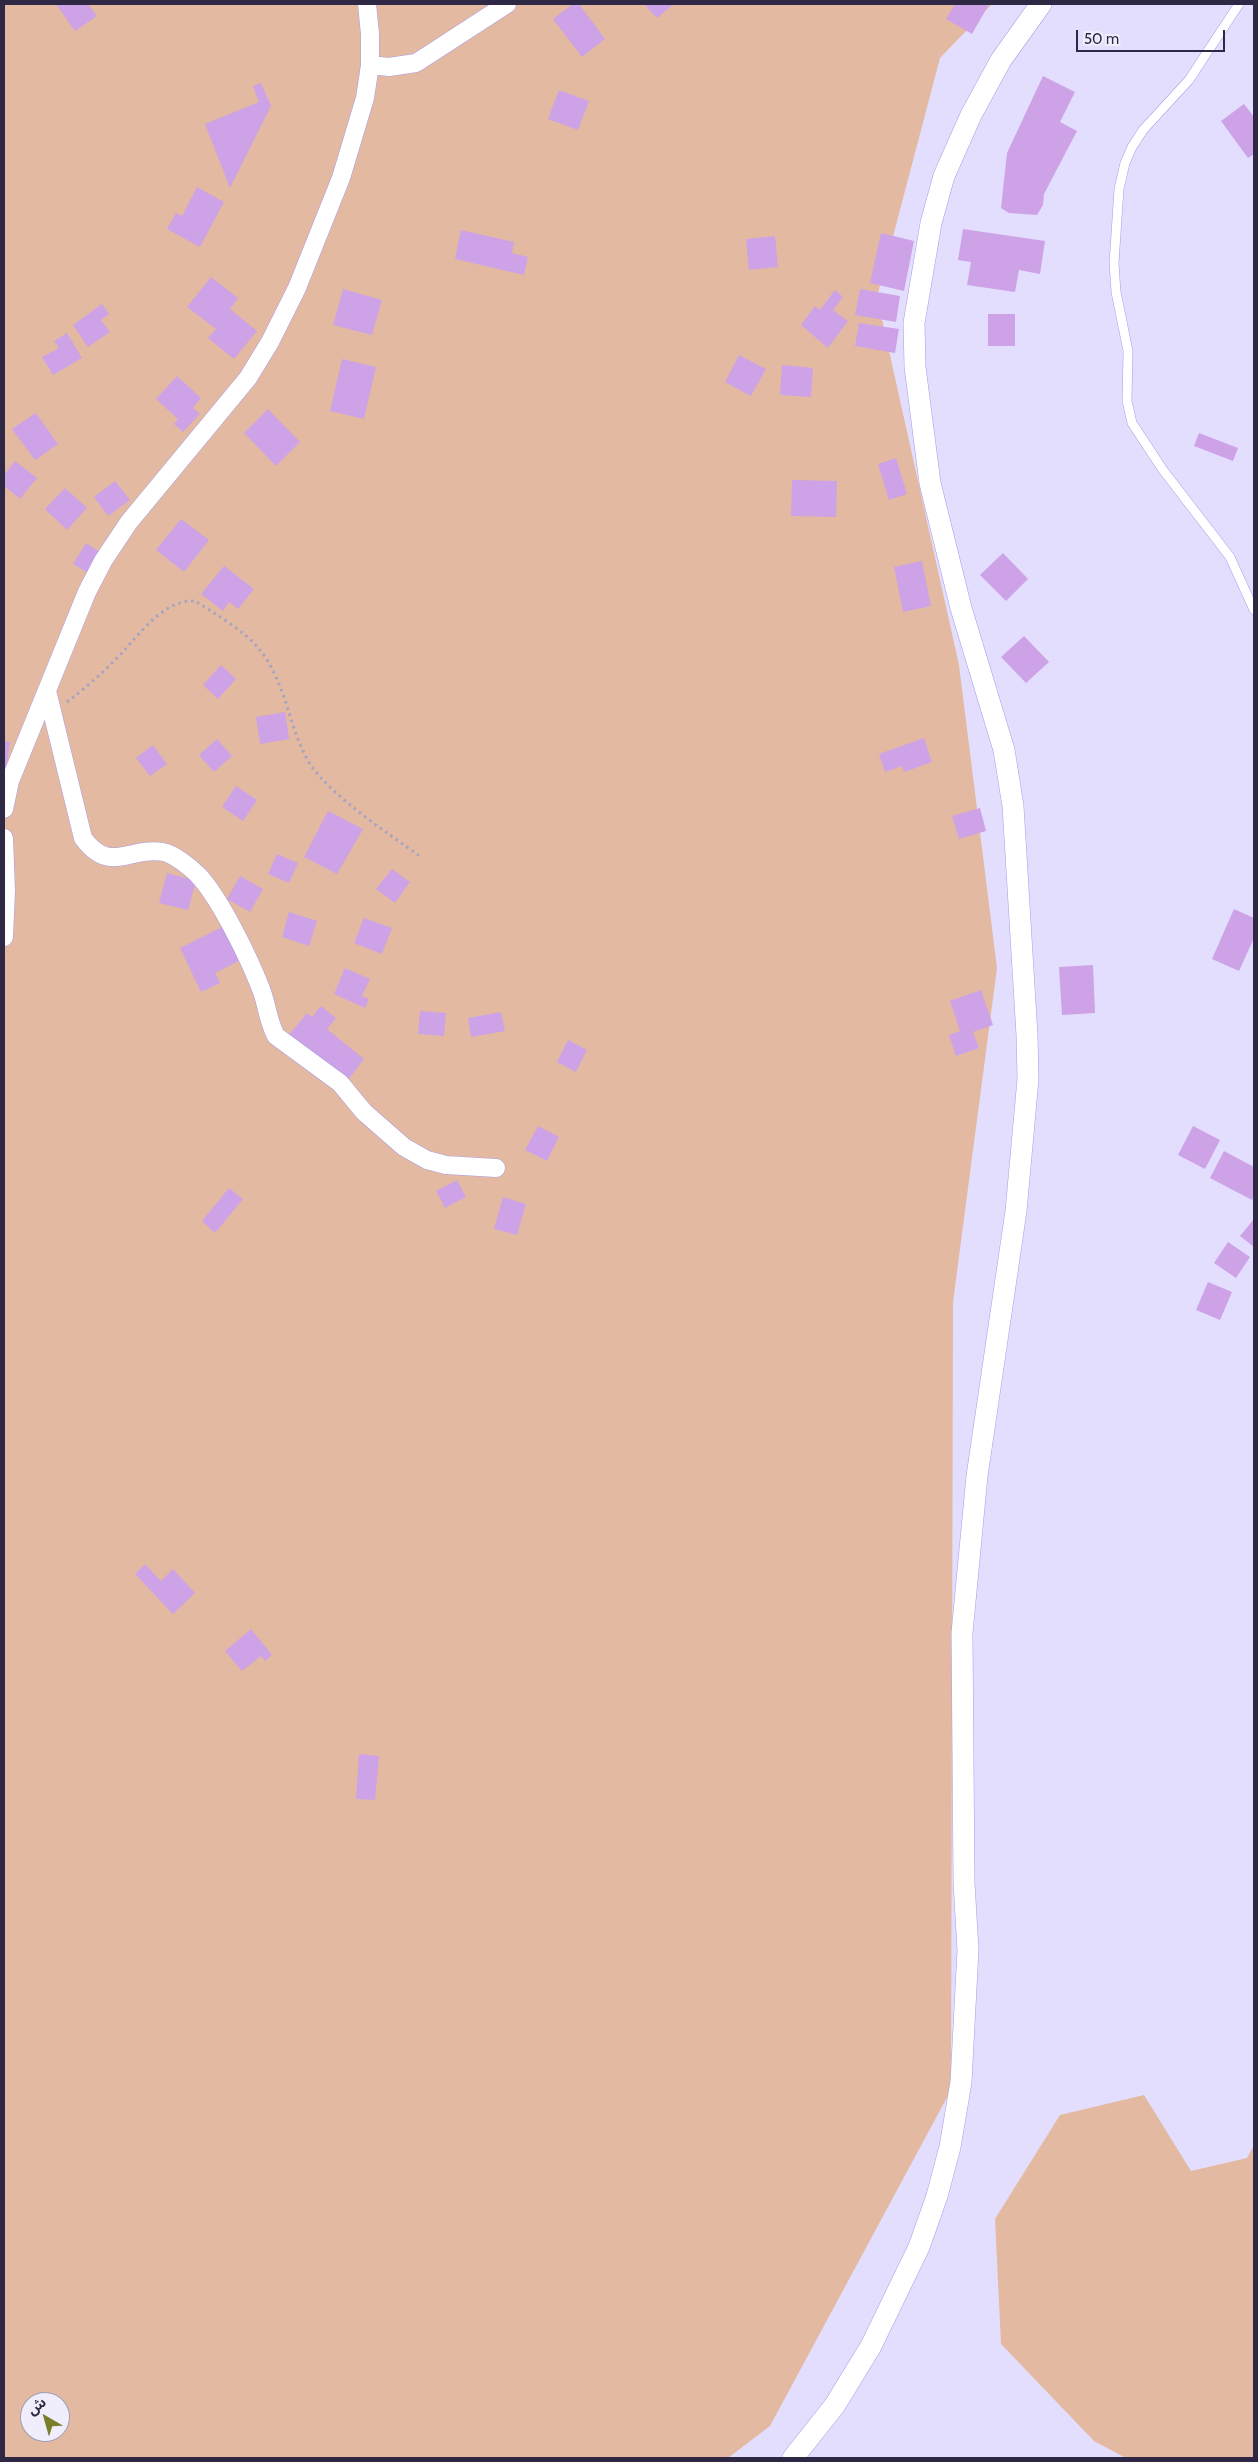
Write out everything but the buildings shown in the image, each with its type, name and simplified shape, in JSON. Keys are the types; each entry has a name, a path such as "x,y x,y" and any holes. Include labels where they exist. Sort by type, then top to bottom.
{"street":[{"path":"4,809 10,781 87,592 108,553 129,522 248,378 270,342 318,241 342,178 365,98 370,64 367,4"},
{"path":"370,64 389,67 416,63 506,4"},
{"path":"793,2458 835,2405 871,2346 919,2247 941,2180 962,2082 968,1950 964,1883 962,1633 978,1476 1016,1211 1026,1107 1028,1035 1024,952 1011,797 1004,750 961,608 930,483 916,377 914,323 931,223 944,176 971,115 997,68 1041,4"},
{"path":"47,691 67,781 83,838 91,849 104,857 119,858 163,852 184,864 198,875 240,943 261,989 276,1036 340,1083 364,1112 404,1147 427,1160 446,1166 496,1168"},
{"path":"4,838 6,890 4,937"}],"lane":[{"path":"1239,4 1189,80 1143,130 1132,147 1125,163 1120,189 1114,263 1116,292 1128,351 1126,401 1132,423 1164,470 1230,557 1254,610"}],"path":[{"path":"53,713 113,662 158,615 185,600 195,601 259,648 268,662 281,691 302,748 311,765 380,828 421,857"}],"shaded area":[{"path":"4,4 992,4 940,58 877,297 959,665 997,968 953,1302 951,2090 770,2426 728,2458 4,2458"},
{"path":"1144,2095 1191,2171 1247,2158 1254,2145 1254,2458 1126,2458 1094,2441 1001,2344 995,2219 1060,2115"}]}
